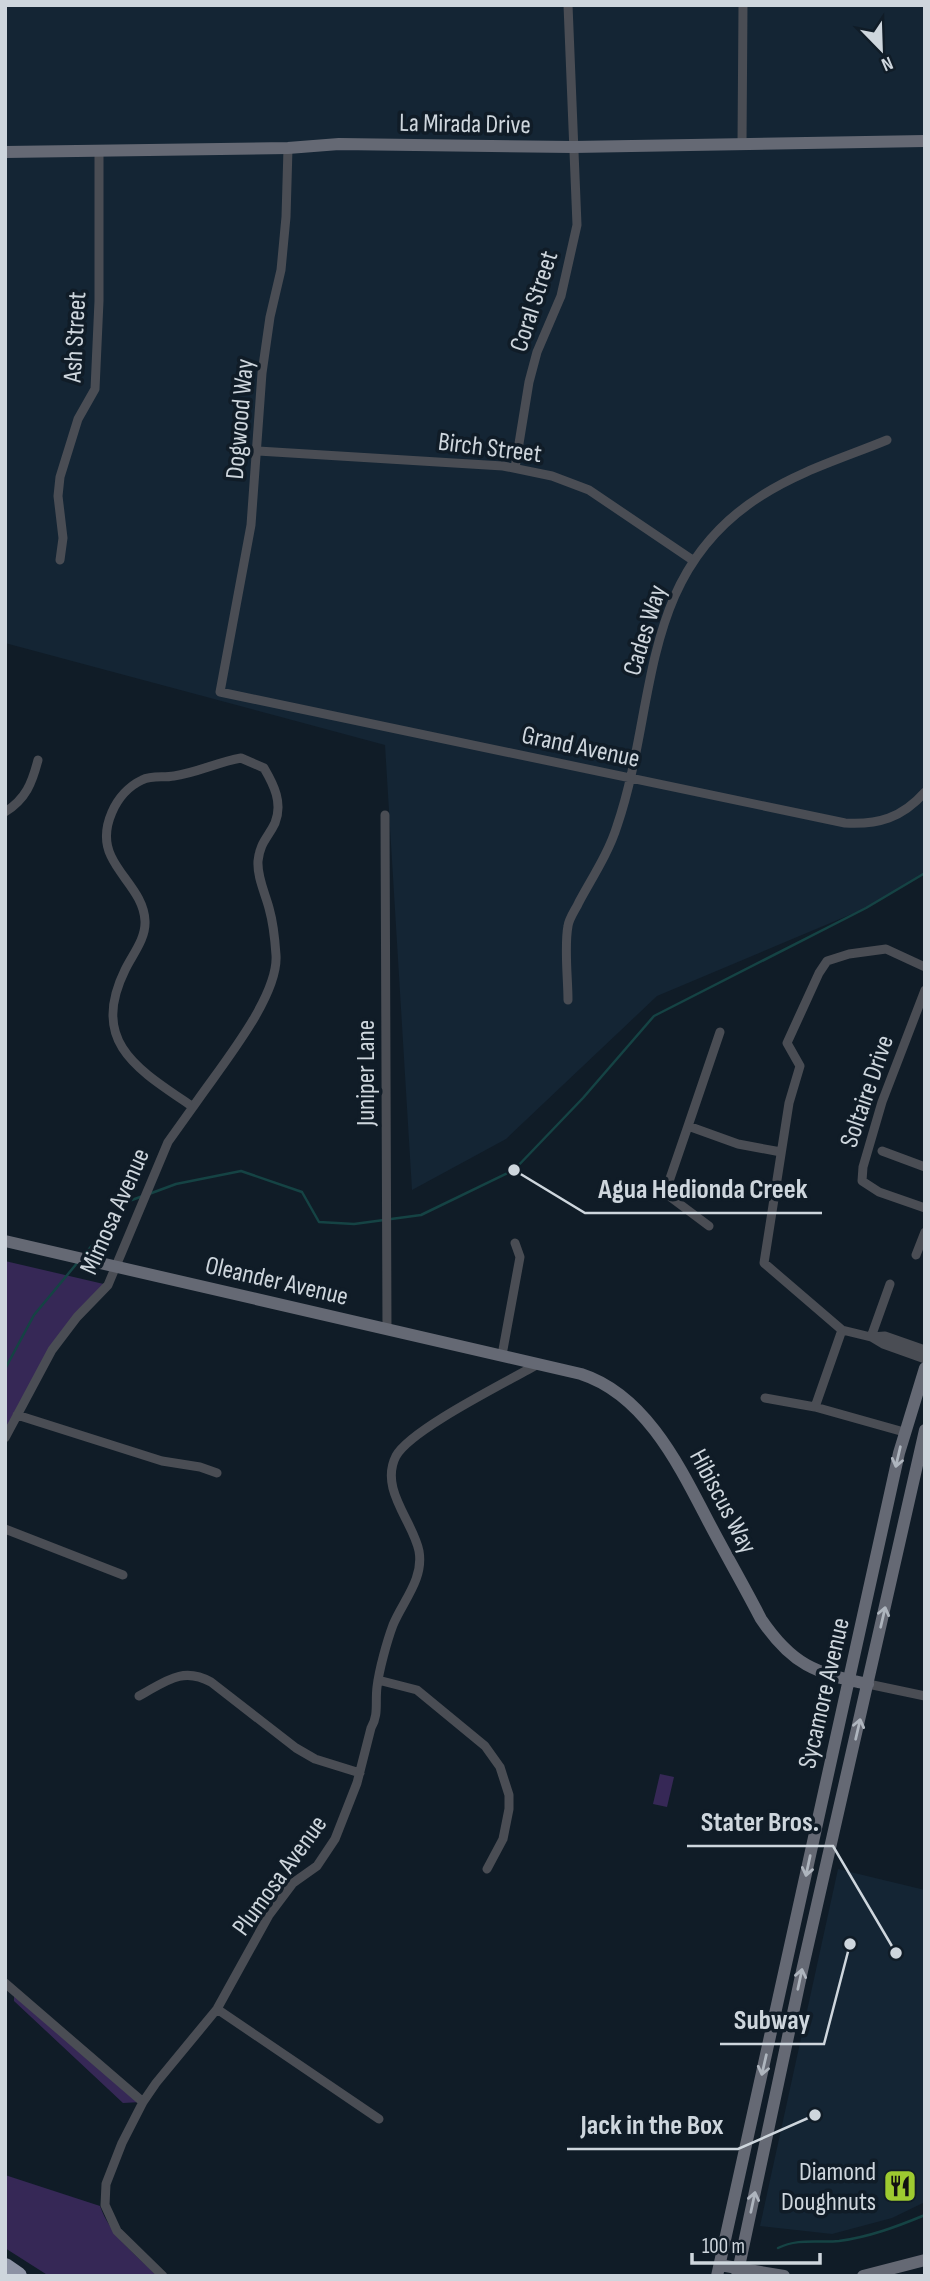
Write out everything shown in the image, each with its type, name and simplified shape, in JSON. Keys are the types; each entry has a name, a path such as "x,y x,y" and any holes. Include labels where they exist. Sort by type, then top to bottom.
{"highway":[{"path":"5,2267 18,2276"}],"main road":[{"name":"La Mirada Drive","path":"5,152 288,148 339,144 573,147 925,141"},
{"name":"Oleander Avenue","path":"5,1241 538,1364"},
{"name":"Hibiscus Way","path":"538,1364 581,1374 614,1388 671,1451 761,1619 774,1638 792,1656 814,1670 868,1684"},
{"name":"Sycamore Avenue","path":"719,2270 904,1432 925,1368"},
{"name":"Sycamore Avenue","path":"737,2272 802,1971 925,1430"},
{"path":"863,2276 925,2260"},
{"path":"719,2270 784,2276"}],"street":[{"name":"Coral Street","path":"515,468 529,382 537,352 561,296 577,225 568,5"},
{"path":"742,143 743,5"},
{"name":"Dogwood Way","path":"220,692 251,525 262,373 270,317 281,270 288,148"},
{"name":"Ash Street","path":"60,559 63,538 58,496 60,477 78,419 95,389 99,152"},
{"name":"Cades Way","path":"568,1000 568,925 617,828 660,636 672,600 683,578 723,526 762,495 793,479 887,440"},
{"name":"Birch Street","path":"258,451 503,466 552,475 589,490 694,561"},
{"name":"Grand Avenue","path":"220,692 845,823 863,824 899,816 925,792"},
{"name":"Mimosa Avenue","path":"5,1438 52,1350 77,1317 108,1285 168,1142 193,1107 260,1010 275,972 276,957 270,910 258,871 264,839 275,822 279,801 264,768 245,759 228,760 173,776 142,779 127,790 108,824 110,855 127,878 143,909 146,922 139,943 114,992 112,1022 120,1044 136,1066 193,1107"},
{"path":"5,813 17,805 27,793 38,760"},
{"name":"Juniper Lane","path":"385,816 387,1329"},
{"path":"925,967 886,949 827,961 819,973 787,1043 800,1066 789,1103 764,1263 842,1330 871,1337 885,1336 925,1350"},
{"name":"Soltaire Drive","path":"925,990 882,1102 863,1167 862,1181 879,1192 925,1208"},
{"path":"709,1226 666,1193 720,1032"},
{"path":"688,1126 738,1144 781,1152"},
{"path":"882,1151 925,1167"},
{"path":"916,1255 925,1232"},
{"path":"502,1356 520,1256 515,1243"},
{"path":"871,1337 890,1284"},
{"path":"814,1407 842,1330"},
{"path":"871,1337 883,1345 925,1359"},
{"name":"Plumosa Avenue","path":"163,2276 117,2231 105,2205 106,2184 122,2143 143,2102 217,2009 269,1915 293,1883 317,1866 345,1818 376,1719 378,1680 393,1626 419,1570 419,1551 395,1496 392,1481 395,1458 416,1434 538,1364"},
{"path":"765,1398 814,1407 904,1432"},
{"path":"17,1415 162,1461 200,1466 217,1473"},
{"path":"5,1529 123,1575"},
{"path":"139,1696 174,1677 199,1675 296,1748 315,1759 359,1773"},
{"path":"378,1680 417,1690 485,1746 500,1767 509,1795 509,1810 503,1839 488,1869"},
{"path":"868,1684 925,1696"},
{"path":"5,1983 143,2102"},
{"path":"217,2009 379,2119"}],"shaded area":[{"path":"5,5 925,5 925,873 866,908 657,996 506,1139 412,1190 385,745 5,643"},
{"path":"5,1261 108,1285 52,1350 5,1438"},
{"path":"660,1774 674,1777 667,1807 653,1804"},
{"path":"838,1869 925,1890 925,2202 892,2218 832,2234 760,2226"},
{"path":"14,1993 141,2102 123,2103 14,2001"},
{"path":"5,2175 100,2206 117,2235 157,2276 49,2276 5,2248"}],"waterway":[{"path":"391,1219 421,1215 514,1170 583,1098 654,1016 866,908 925,873"},
{"path":"149,1194 176,1184 241,1171 302,1192 319,1222 354,1224 384,1220"},
{"path":"84,1255 129,1201 143,1196"},
{"path":"5,1369 34,1315 78,1262"},
{"path":"778,2248 801,2242 839,2241 861,2237 925,2215"}],"place":[{"name":"Agua Hedionda Creek","path":"514,1170"},
{"name":"Subway","path":"850,1944"},
{"name":"Stater Bros.","path":"896,1953"},
{"name":"Jack in the Box","path":"815,2115"},
{"name":"Diamond Doughnuts","path":"900,2186"}]}
